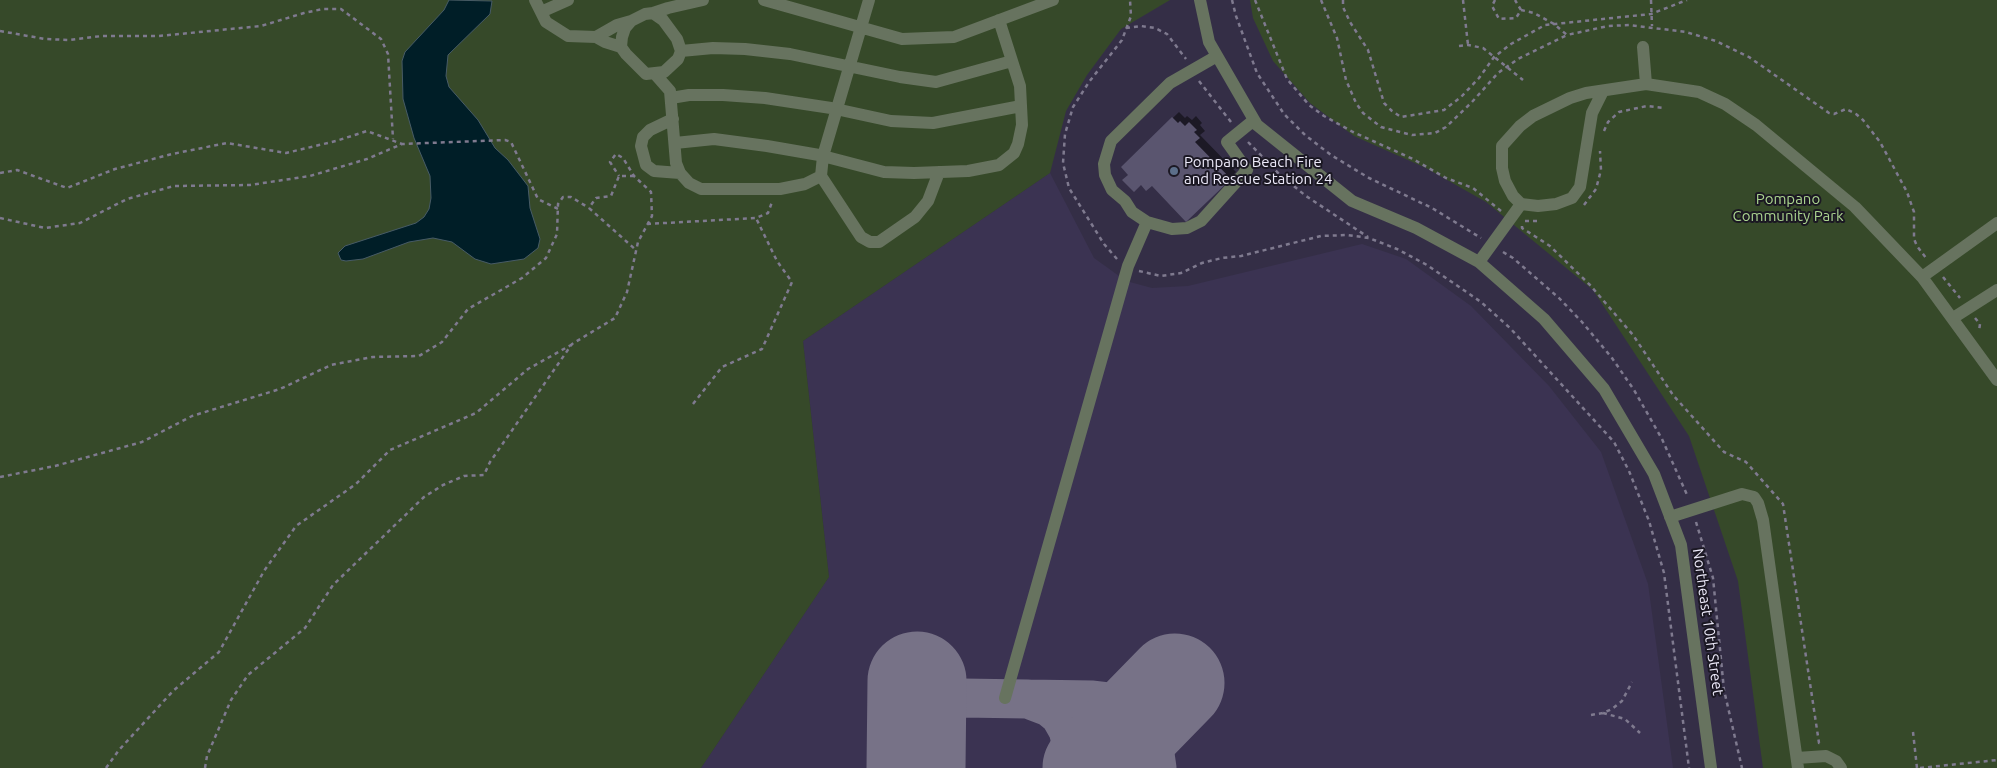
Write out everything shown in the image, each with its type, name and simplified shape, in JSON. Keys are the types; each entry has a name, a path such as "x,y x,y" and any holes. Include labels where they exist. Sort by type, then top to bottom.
{"street":[{"path":"535,0 546,22 568,36 596,36 617,25 646,14 703,0"},
{"path":"541,12 568,0"},
{"path":"764,0 902,39 954,37 1053,0"},
{"path":"870,0 823,156 821,176 861,237 870,242 879,242 915,217 928,201 939,172"},
{"name":"Northeast 10th Street","path":"1200,0 1209,42 1257,125 1352,201 1416,228 1479,262 1544,319 1604,389 1654,474 1681,545 1711,768"},
{"path":"596,36 605,42 621,47 638,68 646,74 664,72 678,60 681,51 677,39 663,20 654,13"},
{"path":"674,143 714,139 823,156 884,172 968,171 999,165 1014,153 1022,125 1020,86 999,20"},
{"path":"621,47 625,28 631,21"},
{"path":"1643,47 1646,84"},
{"path":"681,51 745,48 790,54 900,78 936,82 1012,61"},
{"path":"1217,56 1170,84 1111,141 1104,164 1112,190 1125,202 1132,212 1147,222 1172,229 1187,228 1201,220 1247,170 1227,142 1254,120"},
{"path":"655,74 670,91 676,163 680,173 689,183 701,188 777,189 805,184 821,176"},
{"path":"1603,91 1592,113 1580,187 1572,198 1556,204 1538,206 1521,204 1513,196 1505,181 1502,168 1502,146 1520,126 1533,116 1570,98 1586,93 1646,84 1699,92 1724,104 1756,125 1855,207 1922,277 1997,380"},
{"path":"671,98 715,95 765,98 891,121 933,123 1021,106"},
{"path":"672,119 650,130 643,137 640,146 646,165 654,171 680,173"},
{"path":"1479,262 1521,204"},
{"path":"1005,698 1128,266 1147,222"},
{"path":"1922,277 1997,223"},
{"path":"1953,318 1997,290"},
{"path":"1670,517 1742,494 1754,497 1758,503 1765,529 1797,765 1826,756 1836,761 1841,768"}],"path":[{"path":"1130,0 1131,16 1122,40 1089,82 1074,107 1065,134 1063,163 1069,188 1104,244 1121,263 1142,272 1161,276 1181,273 1222,258 1241,256 1321,236 1347,235 1362,237 1397,249 1427,265 1482,302 1510,328 1614,442 1629,470 1649,521 1664,573 1689,768"},
{"path":"1232,0 1257,73 1284,114 1331,155 1369,178 1449,218 1512,258 1559,298 1582,322 1612,358 1634,390 1662,439 1692,510 1714,586 1724,690 1742,768"},
{"path":"1255,0 1287,79 1309,105 1324,116 1353,132 1413,159 1446,178 1473,188 1484,195 1510,219 1550,246 1590,284 1633,335 1673,395 1724,452 1746,462 1783,504 1819,743 1824,744"},
{"path":"1321,0 1337,38 1346,80 1356,103 1372,122 1393,131 1412,135 1435,133 1458,116 1498,73 1518,58 1567,35 1608,26 1652,26 1686,32 1716,41 1749,57 1829,113 1834,114 1846,109 1863,120 1884,148 1907,192 1914,212 1914,239 1921,252 1980,324 1978,330 1983,336"},
{"path":"1343,0 1343,7 1350,22 1368,50 1384,103 1401,117 1444,110 1461,97 1479,78 1494,57 1511,44 1545,25 1651,14 1687,0"},
{"path":"1463,0 1468,45"},
{"path":"1495,0 1492,6 1499,19 1516,18 1521,10"},
{"path":"1515,0 1521,10 1534,13 1554,24 1567,35"},
{"path":"1650,0 1652,26"},
{"path":"0,31 45,39 70,40 102,36 158,36 261,26 322,9 342,9 381,39 388,54 392,139"},
{"path":"1459,46 1468,45 1483,48 1508,66 1523,80"},
{"path":"1602,134 1608,122 1619,112 1646,106 1664,108"},
{"path":"0,173 18,170 67,188 116,169 172,154 227,143 286,153 336,141 367,131 402,144"},
{"path":"0,218 45,228 80,222 126,200 174,186 250,185 310,176 368,159 402,144 505,140 511,142 538,199 558,209"},
{"path":"1581,208 1588,203 1596,189 1601,170 1600,150"},
{"path":"106,768 118,750 173,691 219,652 264,571 296,526 356,484 390,450 476,413 528,369 615,318 627,292 638,242 652,216 651,192 634,176 623,158 616,154 610,162 619,176"},
{"path":"589,208 596,198 611,196 619,176"},
{"path":"619,176 634,176"},
{"path":"647,224 756,218 768,213 777,189"},
{"path":"0,477 55,466 142,442 192,416 280,389 331,365 373,357 419,356 442,342 468,309 522,278 546,258 557,234 558,204 563,197 571,197 589,208 636,250"},
{"path":"693,404 722,367 762,348 792,282 777,261 756,218"},
{"path":"1522,228 1525,221 1539,221"},
{"path":"205,768 207,756 231,700 248,675 305,628 334,585 424,497 443,485 464,476 484,475 490,462 572,344"},
{"path":"1591,715 1612,709 1622,701 1632,682"},
{"path":"1603,713 1625,719 1640,733"},
{"path":"1913,732 1919,768 1997,760"}],"shaded area":[{"path":"1050,173 1094,258 1126,281 1152,288 1188,286 1362,244 1406,259 1471,306 1549,386 1601,452 1648,584 1673,768 701,768 829,577 803,341"}],"green space":[{"path":"0,0 1170,0 1121,29 1087,75 1066,111 1050,173 803,341 829,577 701,768 0,768"},
{"name":"Pompano Community Park","path":"1250,0 1997,0 1997,768 1763,768 1738,581 1689,436 1593,290 1486,202 1426,168 1354,136 1310,103 1273,61 1253,18"}],"water":[{"path":"449,0 492,1 490,14 448,55 446,76 449,87 478,120 495,148 508,160 528,186 530,208 540,239 538,248 524,259 491,264 475,259 452,242 433,238 409,242 363,259 341,260 338,253 345,246 416,223 424,217 429,209 431,198 430,176 414,138 403,99 402,61 405,52 444,10"}],"building":[{"name":"Pompano Beach Fire and Rescue Station 24","path":"1172,117 1178,123 1180,121 1185,126 1189,122 1197,130 1194,132 1200,138 1195,142 1231,179 1186,222 1152,186 1146,191 1141,185 1134,192 1122,180 1128,175 1121,167"}],"taxiway":[{"path":"917,745 919,734 929,717 938,707 951,700 962,698 1093,700 1110,702 1125,709 1139,720 1148,732 1154,747 1157,768"},
{"path":"1028,699 1049,707 1060,716 1068,730 1072,746 1071,768"}],"runway":[{"path":"916,768 917,681"},
{"path":"1092,768 1175,683"}],"place":[{"name":"Pompano Beach Fire and Rescue Station 24","path":"1174,171"}]}
